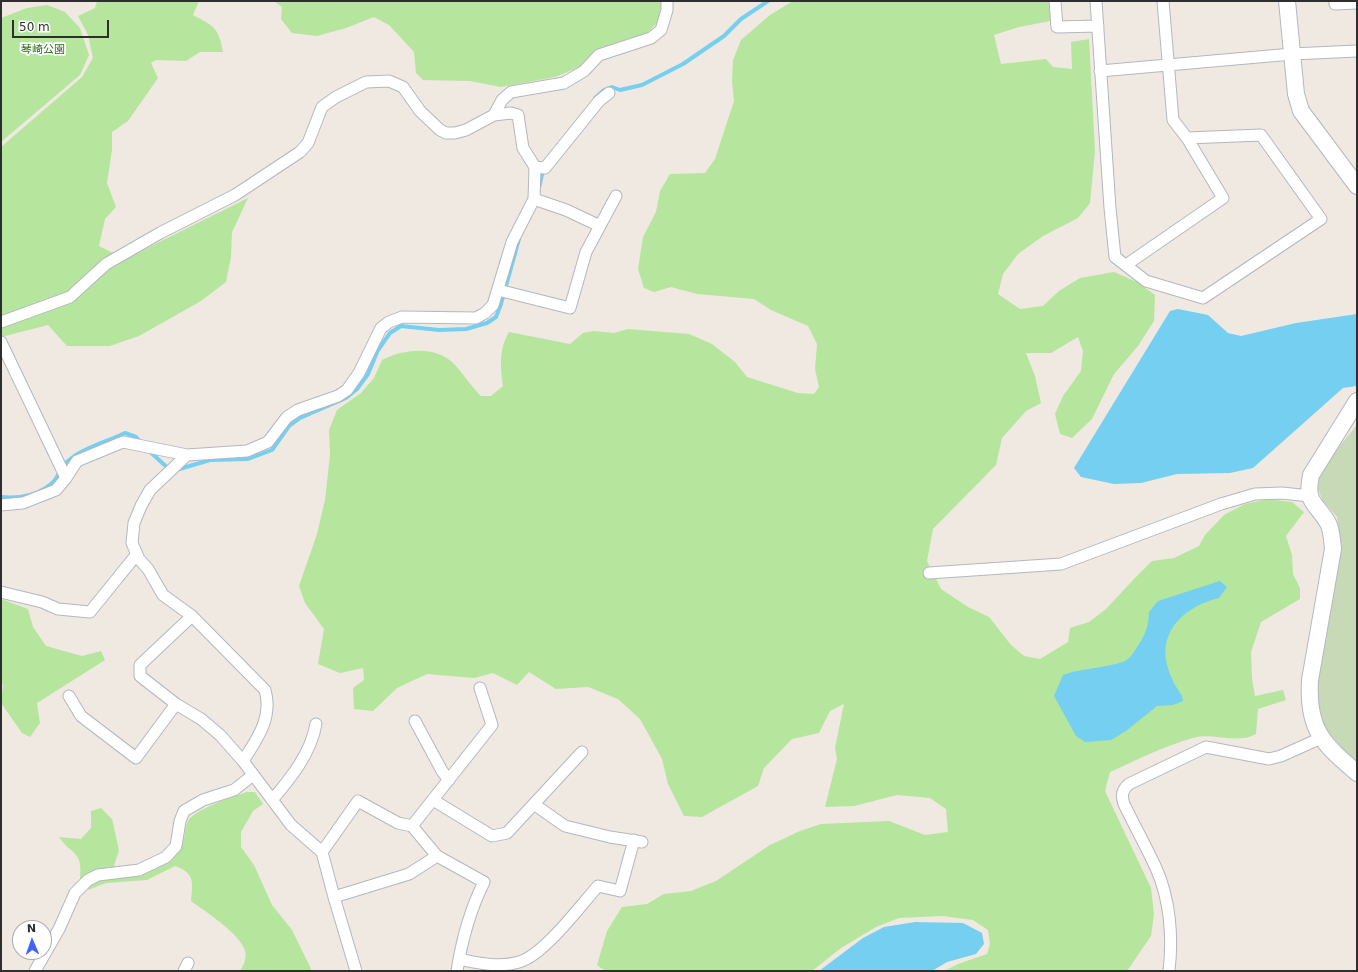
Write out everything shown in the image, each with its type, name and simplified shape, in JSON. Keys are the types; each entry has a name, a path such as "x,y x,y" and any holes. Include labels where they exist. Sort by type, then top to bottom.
{"street":[{"path":"494,115 502,100 511,92 564,83 584,71 599,55 651,38 661,30 667,10 667,1"},
{"path":"1055,1 1057,27 1098,26"},
{"path":"1096,1 1115,257 1146,281 1203,298 1320,219 1262,135 1187,138"},
{"path":"1126,265 1223,198 1187,138 1173,120 1163,1"},
{"path":"1288,1 1296,94 1301,111 1357,186"},
{"path":"1335,1 1335,4 1357,3"},
{"path":"1100,71 1292,54 1357,51"},
{"path":"1,322 70,297 106,264 160,233 235,195 300,152 308,143 322,107 336,97 366,82 389,81 403,87 420,111 440,130 446,133 466,130 494,115 511,113 518,115 523,148 535,167 534,199 512,242 493,305 485,313 476,318 402,317 389,322 380,328 359,373 347,390 338,396 298,410 287,417 268,442 247,451 187,454 123,442 77,461 56,490 23,503 1,505"},
{"path":"535,167 545,168 599,101 609,93"},
{"path":"498,290 570,308 586,252 616,196"},
{"path":"534,199 566,210 600,226"},
{"path":"1,342 66,478"},
{"path":"1357,401 1311,475 1308,488 1310,496 1328,523 1332,532 1333,549 1310,680 1309,696 1311,713 1314,725 1321,738 1331,750 1357,773"},
{"path":"187,454 150,490 134,523 132,543 137,554 163,596 192,616 265,690 268,702 266,721 242,761"},
{"path":"929,573 1061,564 1221,504 1255,494 1282,493 1310,496"},
{"path":"1,592 42,602 58,610 90,612 137,554"},
{"path":"192,616 140,665 140,676 176,704 201,719 220,735 291,825 322,852 356,971"},
{"path":"412,826 492,725 480,688"},
{"path":"68,696 81,716 136,758 176,704"},
{"path":"415,721 442,771 449,780"},
{"path":"272,800 283,787 314,739 316,724"},
{"path":"1170,971 1172,948 1165,897 1156,869 1124,804 1121,796 1123,789 1129,784 1206,747 1270,759 1321,738"},
{"path":"433,800 492,836 507,833 582,752"},
{"path":"35,971 59,929 74,893 88,880 98,875 139,870 166,857 176,846 180,821 184,811 203,800 234,790 253,775"},
{"path":"322,852 358,801 398,823 412,826 437,856 484,882 471,909 457,971"},
{"path":"459,959 492,965 520,962 540,950 598,886 620,891 638,841 610,837 565,826 534,805"},
{"path":"334,897 409,874 437,856"}],"green space":[{"path":"97,1 199,1 193,15 211,25 220,38 223,52 200,52 186,61 156,60 151,63 158,78 128,121 112,132 112,150 107,183 116,207 105,219 99,246 125,259 248,198 232,232 231,257 226,282 201,301 139,336 110,346 67,346 48,325 1,337 1,147 82,77 93,58 88,35 78,16 95,8"},
{"path":"274,1 662,1 660,20 646,34 612,44 594,52 582,66 555,77 501,87 470,81 423,80 416,73 414,52 389,25 374,17 346,28 317,36 292,33 281,19 282,7"},
{"path":"793,1 1052,1 1050,21 1019,27 994,35 1001,64 1046,59 1053,67 1072,69 1071,42 1089,39 1095,151 1090,203 1078,218 1043,236 1018,254 1003,274 998,294 1020,309 1043,306 1059,291 1080,278 1114,272 1137,282 1155,295 1154,321 1138,346 1114,374 1092,419 1072,438 1060,434 1055,414 1063,396 1081,371 1083,351 1078,337 1051,353 1026,353 1035,376 1041,403 1026,411 1002,438 996,465 933,529 927,561 941,589 968,607 989,617 1011,645 1024,656 1040,659 1068,642 1070,628 1089,622 1106,609 1152,561 1174,558 1199,546 1205,535 1224,515 1245,504 1269,499 1292,502 1304,512 1286,536 1292,555 1293,574 1300,588 1300,599 1261,622 1251,652 1252,678 1255,696 1283,690 1286,700 1258,709 1256,734 1248,737 1233,739 1209,736 1193,738 1161,749 1110,772 1105,791 1151,888 1154,914 1151,936 1127,971 944,971 958,964 987,954 990,944 988,930 973,920 942,916 899,918 876,927 841,948 812,971 605,971 597,965 607,931 622,907 647,904 664,894 691,891 716,881 770,845 800,831 821,824 889,821 925,835 948,832 946,809 930,798 897,795 854,806 825,807 837,759 835,748 844,704 830,711 819,733 792,739 764,768 758,786 702,817 684,816 668,784 662,759 640,719 618,699 588,687 556,689 529,672 517,685 493,673 474,678 427,674 397,688 373,711 354,709 353,688 364,680 363,668 340,673 318,664 324,629 305,603 299,586 317,534 325,500 330,455 329,430 337,410 361,393 374,378 382,360 410,351 439,354 455,365 481,396 491,396 503,386 501,358 503,345 509,332 570,344 583,333 594,331 614,333 628,329 689,334 712,344 735,362 747,377 798,393 814,394 819,387 815,369 817,344 808,326 771,310 754,299 697,294 671,287 654,292 644,288 638,269 643,237 656,212 660,191 670,174 705,173 715,159 734,101 732,81 733,60 741,40 770,15"},
{"name":"琴崎公園","path":"47,5 65,12 80,28 89,55 80,75 1,142 1,18 27,8"},
{"path":"1357,425 1357,762 1321,724 1316,691 1337,572 1340,540 1337,517 1323,501 1316,485 1323,466"},
{"path":"1,599 28,609 33,627 46,646 82,656 101,651 105,660 37,703 40,723 30,737 22,733 1,703 3,685 1,680"},
{"path":"246,792 255,792 263,804 253,811 241,832 241,847 254,865 272,905 292,930 312,971 240,971 246,957 244,948 228,929 191,901 191,879 182,869 175,866 147,880 106,883 88,890 80,879 80,863 76,854 59,837 81,839 91,828 91,811 101,808 112,819 119,850 114,866 128,875 145,872 160,867 173,858 183,842 187,823 192,816 224,800"}],"water":[{"path":"1178,309 1208,315 1228,333 1241,336 1296,323 1357,314 1357,386 1343,388 1253,468 1230,473 1177,474 1141,483 1114,484 1081,477 1074,468 1170,311"},
{"path":"1220,581 1227,587 1219,598 1207,601 1187,613 1171,630 1167,640 1165,652 1167,665 1183,701 1173,705 1157,706 1126,731 1111,740 1085,742 1076,736 1054,696 1063,675 1123,662 1133,654 1144,636 1148,624 1149,612 1158,601"},
{"path":"915,922 963,923 982,933 984,944 976,954 947,962 932,971 819,971 863,938 884,927"}],"waterway":[{"path":"595,98 604,90 612,87 620,90 642,85 683,64 724,36 741,19 768,1"},
{"path":"539,188 543,170"},
{"path":"176,470 210,460 248,459 272,450 289,426 300,418 346,398 357,389 368,374 378,350 390,333 401,326 439,330 466,329 487,323 496,317 519,239"},
{"path":"1,497 30,495 44,489 55,480 65,464 73,457 87,449 125,433 136,437 141,443"},
{"path":"147,449 170,470"}]}
